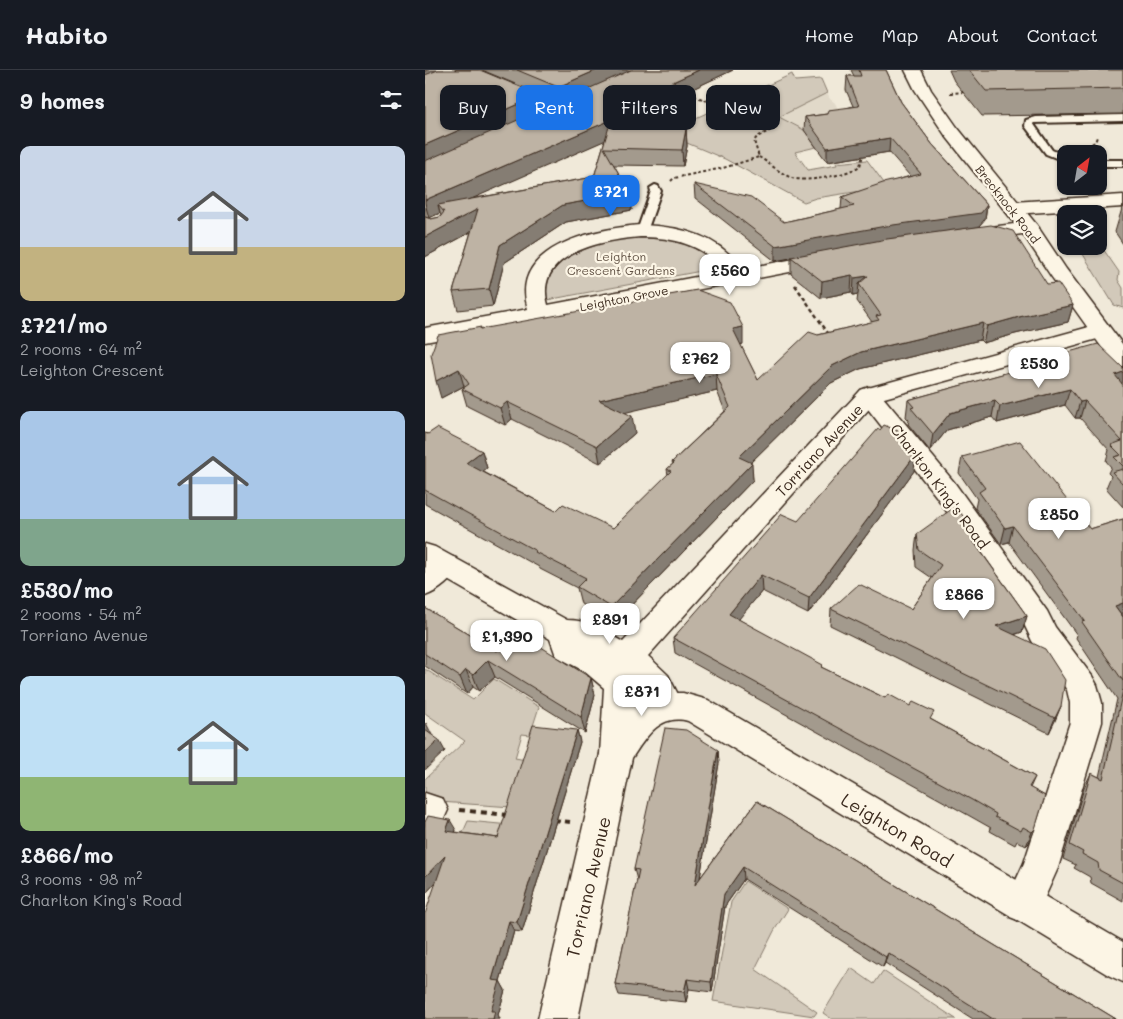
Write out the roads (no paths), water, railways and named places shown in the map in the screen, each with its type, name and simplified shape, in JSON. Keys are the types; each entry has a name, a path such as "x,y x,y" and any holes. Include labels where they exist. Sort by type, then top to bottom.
{"street":[{"path":"447,76 463,70 516,91"},
{"name":"Brecknock Road","path":"913,70 923,90 951,131 1029,228 1058,272 1123,361"},
{"path":"1013,208 1123,202"},
{"path":"955,237 1029,228"},
{"path":"541,313 536,302 535,285 538,277 552,260 560,253 583,242 606,236 642,231 673,234 703,244 720,255 735,277"},
{"name":"Leighton Grove","path":"425,335 848,255"},
{"name":"Torriano Avenue","path":"627,658 869,395 1100,331"},
{"name":"Charlton King's Road","path":"869,395 945,489 1037,619 1043,633 1063,662 1081,685 1086,702 1087,722 1040,868 1023,904"},
{"path":"425,585 436,560 563,632 581,632 627,658 651,675 668,706 652,712 635,726 616,754"},
{"path":"563,632 567,647 595,662 618,682 620,693 616,754"},
{"name":"Leighton Road","path":"668,706 683,706 697,710 1123,963"},
{"name":"Torriano Avenue","path":"558,1019 602,825 616,754"}],"lane":[{"path":"1057,155 1049,152 1029,126 1029,122 1036,120 1123,118"},
{"path":"1107,163 1123,162"},
{"path":"642,231 655,190"}],"park label":[{"name":"Leighton Crescent Gardens","path":"621,263"}]}
